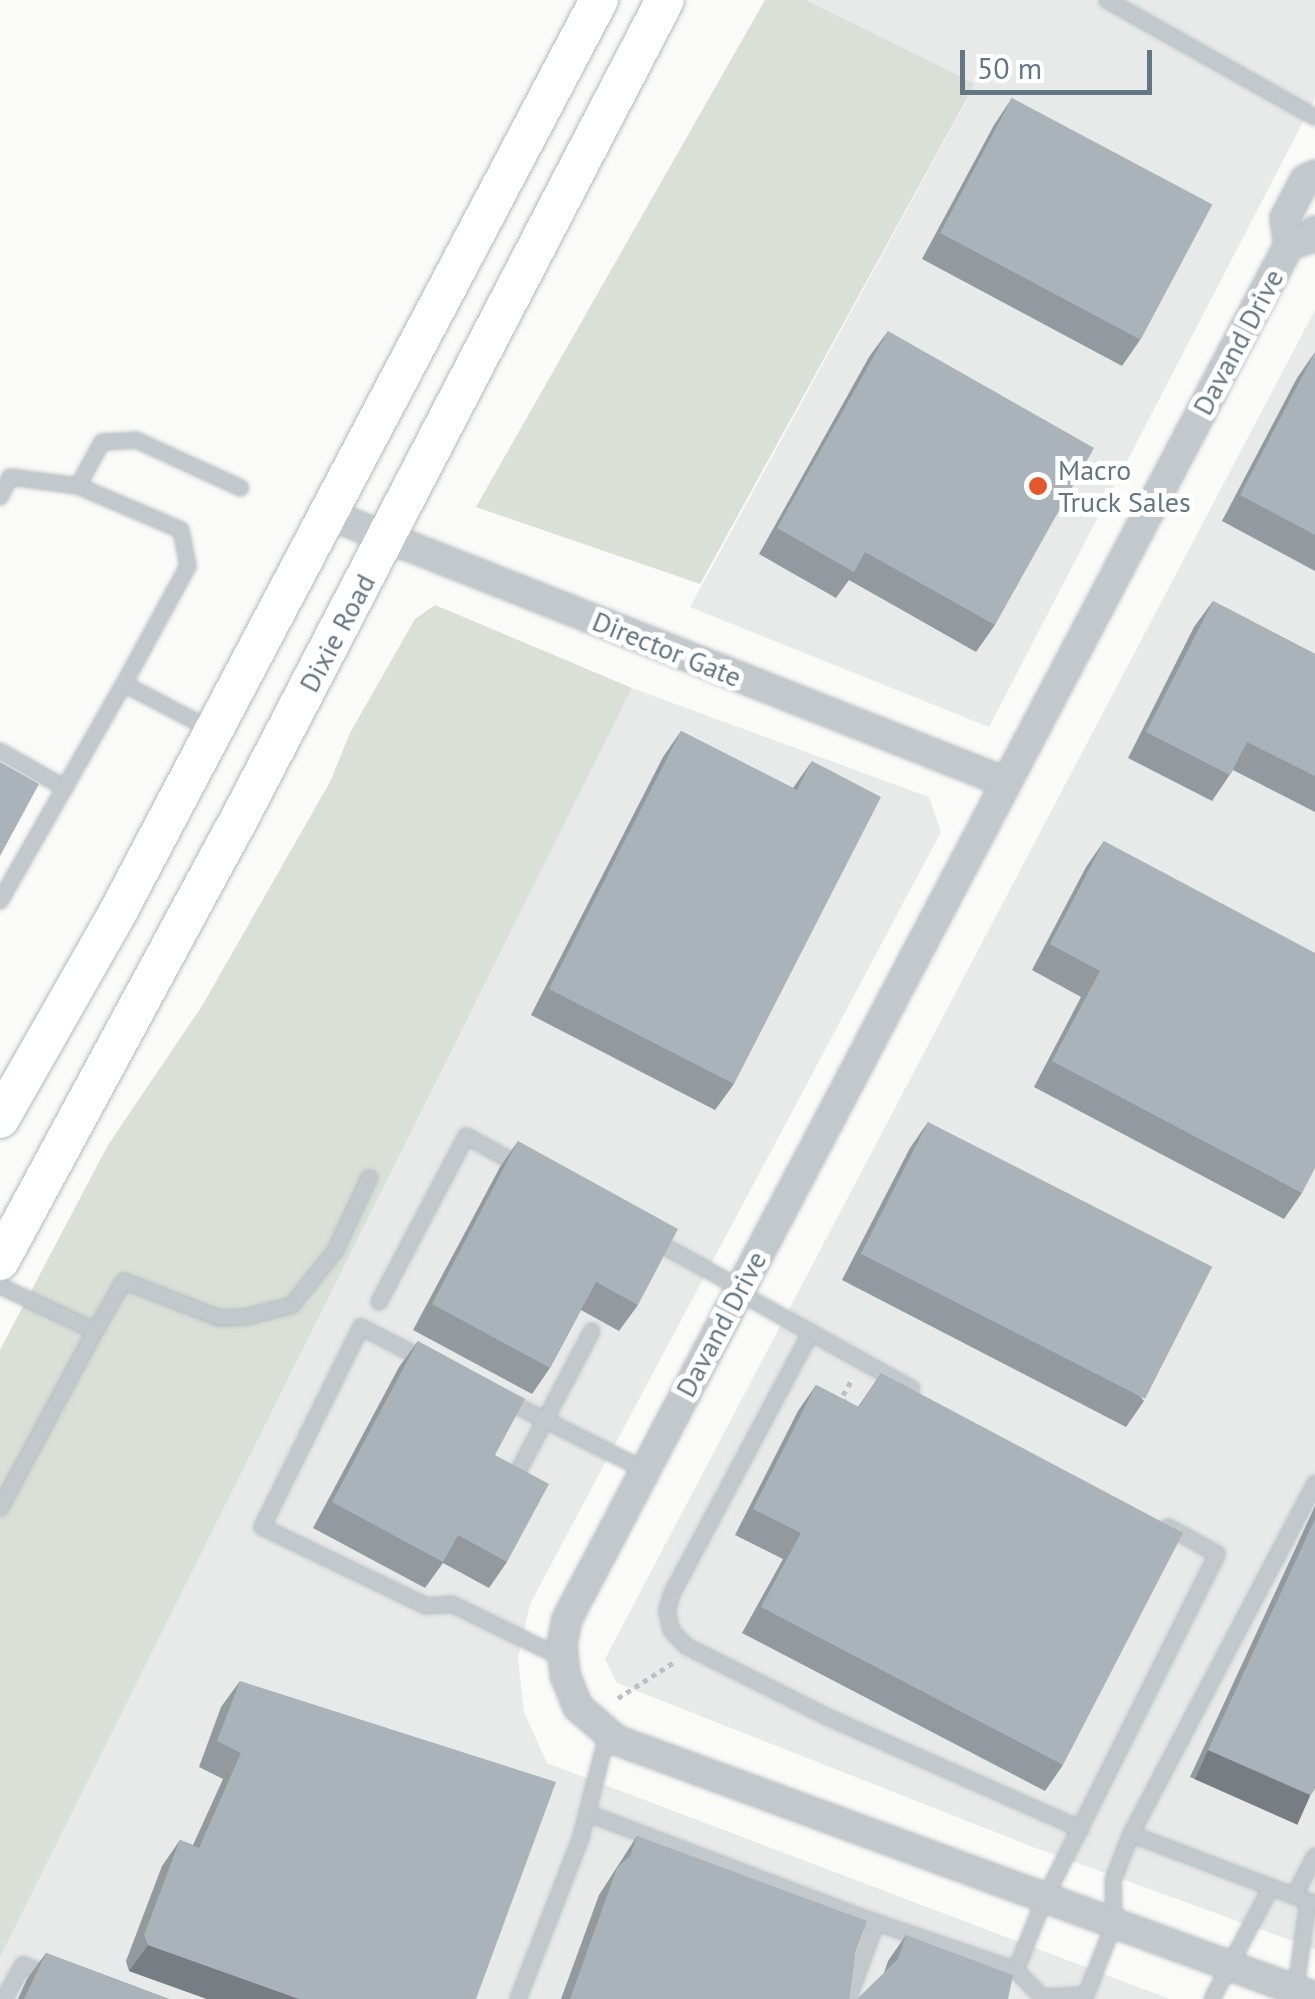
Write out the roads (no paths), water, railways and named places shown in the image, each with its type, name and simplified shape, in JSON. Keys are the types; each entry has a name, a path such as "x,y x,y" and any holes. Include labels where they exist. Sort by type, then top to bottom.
{"main road":[{"path":"0,1119 120,910 599,0"},
{"name":"Dixie Road","path":"0,1261 387,538 665,0"}],"street":[{"name":"Davand Drive","path":"1301,1995 607,1735 578,1707 563,1659 567,1619 1289,245 1285,218 1305,180 1315,175"},
{"name":"Davand Drive","path":"1289,245 1311,238 1315,231"},
{"name":"Director Gate","path":"330,515 1005,782"}],"lane":[{"path":"1107,0 1315,117"},
{"path":"78,486 102,442 136,440 241,488"},
{"path":"0,497 10,477 78,486 181,530 188,566 0,901"},
{"path":"124,684 214,732"},
{"path":"0,750 65,788"},
{"path":"379,1302 466,1136 542,1178"},
{"path":"0,1508 124,1281 219,1318 246,1317 292,1304 335,1250 369,1178"},
{"path":"640,1233 928,1398"},
{"path":"0,1286 95,1330"},
{"path":"444,1370 361,1328 262,1527 426,1606 452,1604 563,1659"},
{"path":"511,1486 592,1331"},
{"path":"811,1332 672,1593 667,1611 671,1630 694,1650 825,1716 1081,1829"},
{"path":"495,1395 645,1470"},
{"path":"587,1813 876,1923 1016,1970 1044,1998 1092,1997 1114,1924 1113,1880 1131,1834 1315,1483"},
{"path":"1016,1970 1045,1898 1217,1554 1149,1517"},
{"path":"518,1999 587,1813 607,1735"},
{"path":"1131,1834 1305,1900"},
{"path":"1301,1995 1305,1900 1315,1856"},
{"path":"1212,1999 1271,1887"},
{"path":"848,1999 876,1923"},
{"path":"4,1999 23,1965 60,1979"}],"place":[{"name":"Macro Truck Sales","path":"1038,486"}]}
